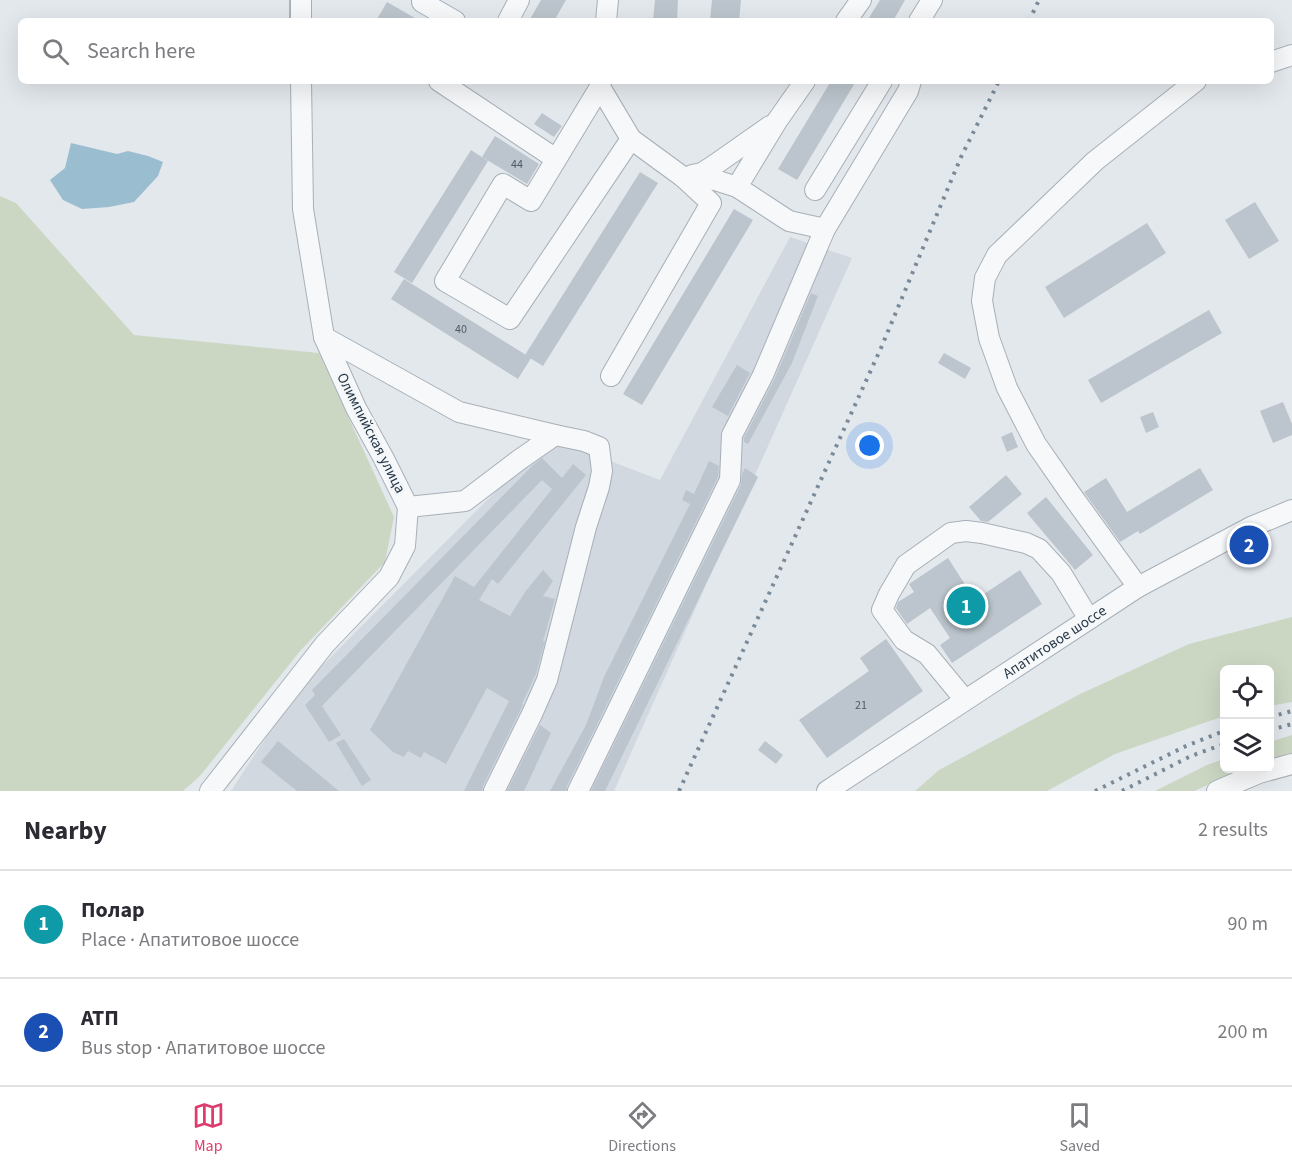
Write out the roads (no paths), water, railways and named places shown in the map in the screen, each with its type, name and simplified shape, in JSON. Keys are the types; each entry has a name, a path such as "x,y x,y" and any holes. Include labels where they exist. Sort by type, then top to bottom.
{"street":[{"path":"301,0 301,18"},
{"path":"424,0 422,2 450,18"},
{"path":"510,18 519,0"},
{"path":"606,18 608,0"},
{"path":"848,18 861,0"},
{"path":"921,18 933,0"},
{"path":"929,18 933,0"},
{"path":"1274,61 1292,55"},
{"name":"Олимпийская улица","path":"210,791 325,644 389,577 405,546 408,507 356,408 324,337 303,209 301,84"},
{"path":"601,84 631,139 682,177 711,203 611,376"},
{"path":"601,84 531,201 503,184 445,281 510,319 631,139"},
{"path":"736,187 803,84"},
{"path":"815,190 880,84"},
{"path":"578,791 730,480 732,435 764,375 825,229 910,84"},
{"path":"1138,587 1036,444 1006,388 989,338 982,302 985,278 997,255 1095,161 1192,84"},
{"path":"462,88 556,159"},
{"path":"682,177 702,173 714,166 777,121"},
{"path":"682,177 715,180 736,187 789,221 825,229"},
{"path":"324,337 459,412 584,441 599,447 601,479 586,527 548,680 494,791"},
{"path":"408,507 465,501 555,435"},
{"name":"Апатитовое шоссе","path":"827,791 1138,587 1251,527 1292,510"},
{"path":"965,700 927,654 904,640 882,610 906,565 951,533 966,531 982,533 1026,543 1039,549 1060,573 1089,619"},
{"path":"1217,791 1259,773 1292,764"}],"water":[{"path":"71,143 117,154 128,151 163,162 158,176 134,202 82,209 63,200 50,180 65,168"}],"waterway":[{"path":"291,0 291,18"}],"railway":[{"path":"1030,18 1039,0"},
{"path":"679,791 881,348 961,157 998,84"},
{"path":"1274,716 1292,711"},
{"path":"1274,729 1292,724"},
{"path":"1095,791 1186,746 1220,733"},
{"path":"1122,791 1191,756 1220,745"}],"place":[{"name":"АТП","path":"1249,545"},
{"name":"Полар","path":"966,606"}]}
